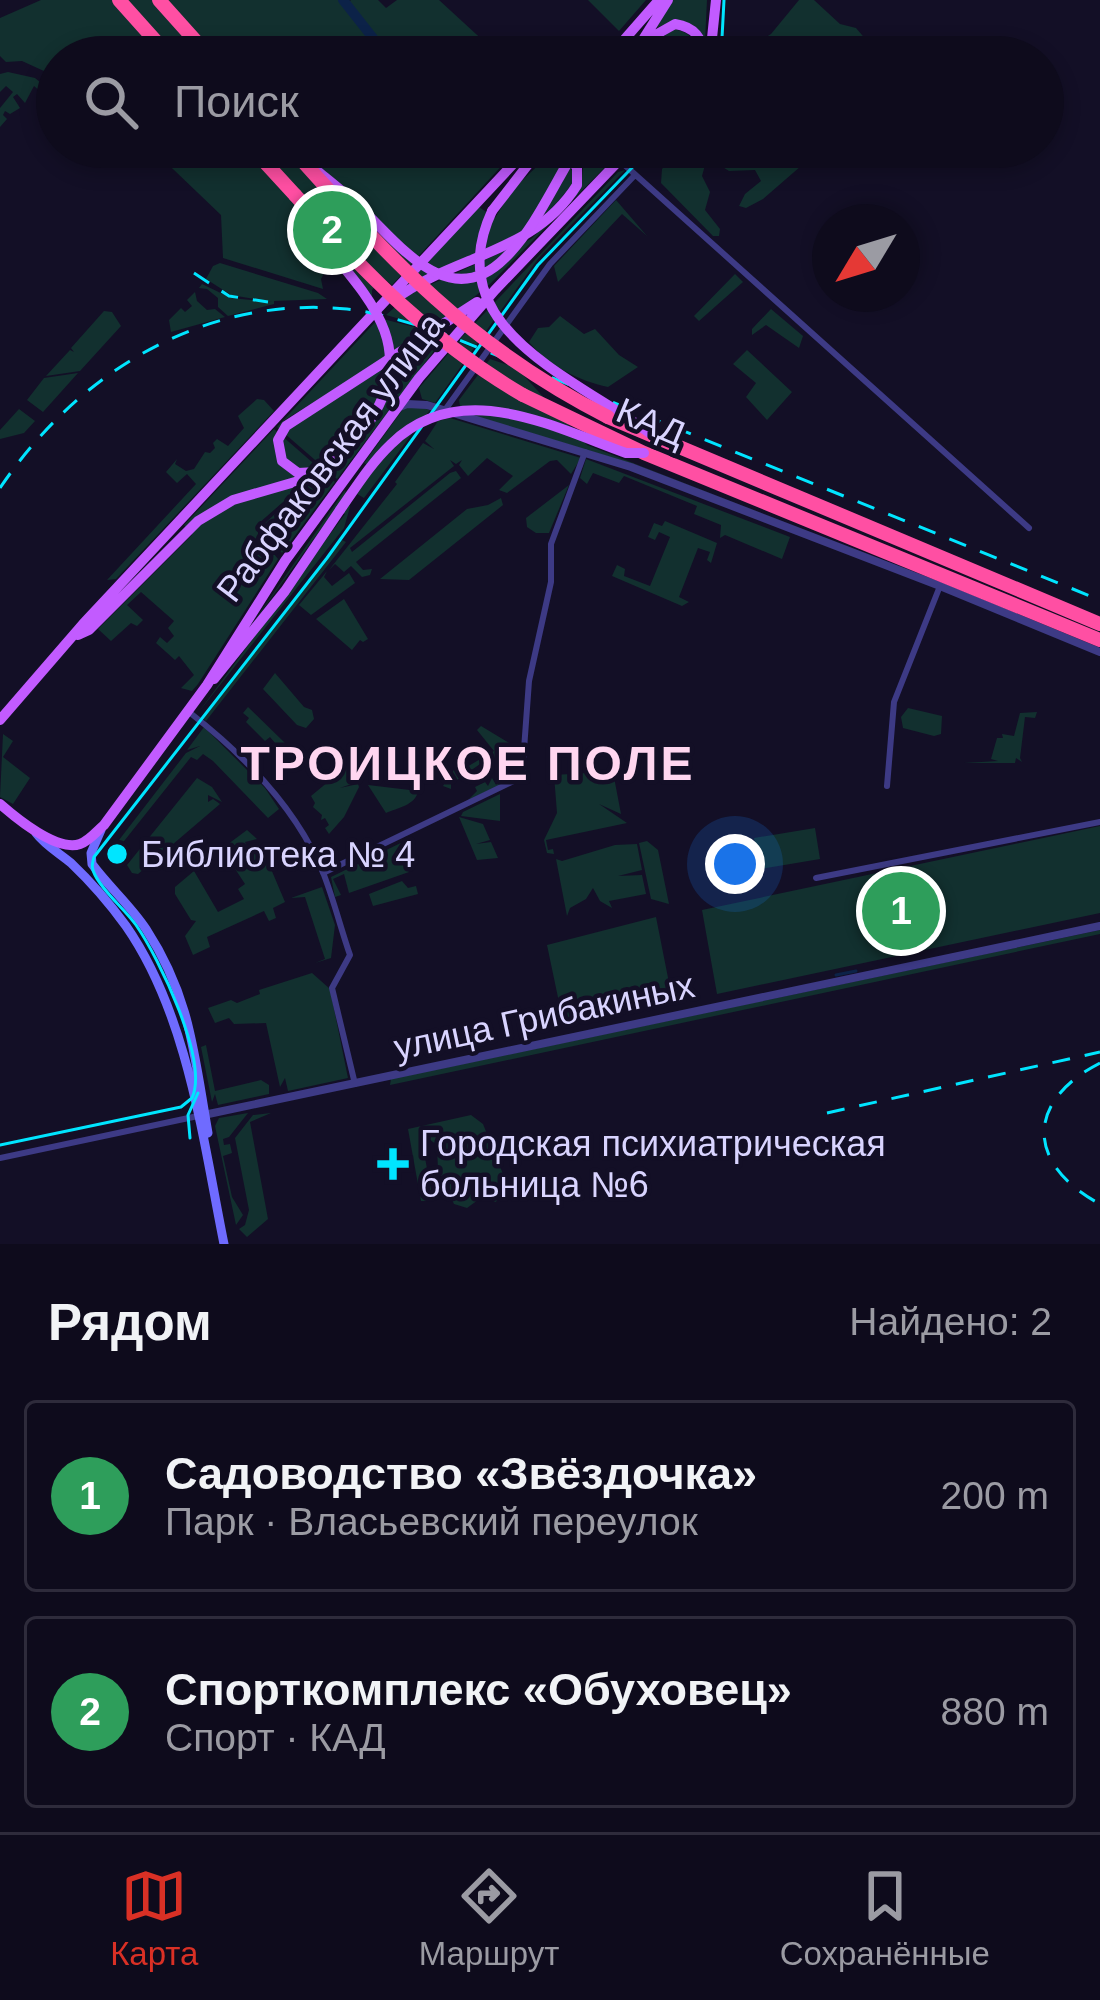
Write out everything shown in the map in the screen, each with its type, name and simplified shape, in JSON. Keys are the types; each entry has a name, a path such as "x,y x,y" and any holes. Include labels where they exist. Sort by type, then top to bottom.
{"highway":[{"path":"119,0 151,36"},
{"path":"159,0 191,36"},
{"name":"КАД","path":"270,168 398,305 466,360 523,395 644,452 1100,640"},
{"name":"КАД","path":"309,168 413,282 476,337 565,395 656,438 1100,624"}],"main road":[{"path":"627,36 659,0"},
{"path":"647,36 668,0"},
{"path":"710,36 716,0"},
{"path":"654,36 680,24 698,36"},
{"path":"317,168 418,263 436,274 465,278 490,271 506,258 564,168"},
{"path":"0,719 510,168"},
{"path":"526,168 492,211 482,240 480,272 497,319 529,352 656,438"},
{"path":"366,323 414,287 530,234 577,185 576,168"},
{"name":"Рабфаковская улица","path":"91,841 189,712 258,599 419,378 494,290 611,168"},
{"path":"75,637 104,616 198,521 233,500 310,479 328,468 382,403 390,383 391,350 382,322 314,231 295,195"},
{"path":"328,468 304,473 287,467 278,451 286,426 437,332 494,290"},
{"path":"208,685 285,591 394,440 424,421 462,410 511,412 626,453 644,452"},
{"path":"0,804 6,816 36,833 70,845 91,841 94,866 147,930 179,995 196,1049 202,1115"},
{"path":"36,833 99,893 151,966 202,1115 228,1244"}],"street":[{"path":"627,168 1029,528"},
{"path":"445,410 550,264 635,176"},
{"path":"419,378 416,393 427,405"},
{"path":"394,411 407,404 427,405 585,452 940,586 1100,652"},
{"path":"323,873 522,778 529,681 550,582 550,544 585,452"},
{"path":"887,786 894,702 940,586"},
{"path":"189,712 220,736 271,790 323,873 350,955 332,988 355,1084"},
{"path":"816,878 1100,822"},
{"name":"улица Грибакиных","path":"0,1158 1100,926"}],"green space":[{"path":"41,0 342,0 346,5 351,0 378,0 386,8 397,0 439,0 478,36 36,36 36,67 22,61 6,62 0,56 0,18"},
{"path":"588,0 646,0 619,31"},
{"path":"673,0 707,0 705,36 677,20 653,29"},
{"path":"799,0 814,0 840,24 856,28 863,36 768,36"},
{"path":"671,29 690,36 664,36"},
{"path":"0,74 35,78 36,88 25,103 17,94 13,97 20,108 10,114 5,111 7,119 0,127 0,108 13,92 6,86 0,92"},
{"path":"172,168 500,168 392,285 383,278 372,297 333,257 321,279 323,289 223,258 221,215"},
{"path":"535,168 572,170 573,182 539,220 496,247 403,289 479,207 495,218 513,189"},
{"path":"583,168 604,168 490,284 435,329 386,315 410,294 531,239 581,186"},
{"path":"704,168 702,176 710,192 705,210 720,229 719,236 713,236 661,183 662,169"},
{"path":"724,168 799,168 746,208 739,206 745,194 761,181 755,170"},
{"path":"625,170 538,259 476,345 460,339 618,172"},
{"path":"616,200 647,236 622,214 558,282 554,266"},
{"path":"220,263 327,299 274,301 274,304 228,316 218,307 218,298 199,288 202,284 231,298 272,302 231,295 206,279"},
{"path":"735,274 743,282 699,321 694,316"},
{"path":"195,292 207,310 215,309 225,317 171,332 169,320 181,308 185,312 192,306 187,300"},
{"path":"771,309 803,336 799,348 766,325 752,335"},
{"path":"104,311 112,312 121,326 80,371 46,376 70,350 74,352 71,348"},
{"path":"560,316 584,334 595,329 638,367 608,387 555,365 529,342 538,328 549,327"},
{"path":"379,318 430,331 283,421 303,418 436,335 443,339 337,479 277,427"},
{"path":"458,342 474,348 435,403 422,399 419,388"},
{"path":"747,350 792,392 767,420 746,397 756,383 733,364"},
{"path":"490,359 517,368 587,445 838,543 637,465 461,412 459,400"},
{"path":"78,373 43,412 27,400 44,378"},
{"path":"257,399 274,411 116,579 107,580 196,484 187,474 177,483 166,472 177,459 175,464 186,471 194,469 205,452 215,448 217,439 228,446 244,428 238,416"},
{"path":"413,405 430,410 364,498 352,491 368,465 364,463 403,409"},
{"path":"19,409 35,421 24,433 0,439 0,430"},
{"path":"450,418 581,458 571,474 557,460 550,461 507,493 499,490 513,476 487,458 468,476 459,465 462,460 456,464 450,460 454,466 350,548 352,552 456,471 461,478 356,562 363,570 372,569 370,575 362,577 351,566 344,572 335,564 329,570 423,443 434,449 425,441 438,421"},
{"path":"274,429 335,482 282,553 262,532 263,525 287,503 304,516 309,510 301,500 303,495 291,495 258,524 258,534 278,559 198,684 192,691 177,687 194,675 179,656 175,660 156,643 160,637 167,643 174,636 168,628 174,621 141,592 127,605 143,620 137,626 131,623 111,641 98,629 192,535 184,525"},
{"path":"586,459 790,537 782,559 725,535 720,538 721,525 694,514 697,506 624,476 619,483 593,473 587,484 580,478"},
{"path":"569,485 549,533 527,527 526,518"},
{"path":"345,490 350,507 344,528 198,713 345,514 336,508 243,637"},
{"path":"501,498 503,505 409,580 380,579 467,509"},
{"path":"665,521 717,543 711,563 707,560 710,552 698,548 679,597 689,602 682,606 612,576 617,565 625,569 624,576 650,586 670,537 659,532 655,540 648,537 654,523 662,526"},
{"path":"342,540 346,542 206,721 201,717"},
{"path":"327,571 324,577 332,586 349,573 355,583 311,615 299,605"},
{"path":"344,599 368,639 360,640 352,650 316,619"},
{"path":"275,673 312,710 314,719 306,728 297,725 263,689"},
{"path":"248,707 285,743 281,750 246,722 249,718 243,713"},
{"path":"908,708 942,716 941,734 903,728 901,717"},
{"path":"1037,712 1035,718 1025,717 1022,762 1016,758 1015,763 964,763 998,761 991,759 997,738 1014,736 1020,713"},
{"path":"481,726 521,750 519,776 468,800 477,791 475,787 485,782 488,786 492,778 496,785 505,776 486,760 451,784 451,789 443,786 456,767 460,771 494,751 477,730"},
{"path":"204,727 265,788 279,809 268,818 213,761 203,754 197,760 191,757 113,855 109,853 186,753 200,746 187,750"},
{"path":"3,734 13,741 3,757 30,778 13,804 0,797"},
{"path":"352,762 360,776 357,782 340,788 359,787 329,834 325,828 329,825 325,818 321,820 311,796"},
{"path":"613,772 621,814 599,804 627,823 546,840 554,854 547,853 544,840 557,813 554,775"},
{"path":"197,778 212,787 222,802 208,795 208,802 213,799 220,804 138,874 132,873 127,865"},
{"path":"368,785 418,791 410,803 386,813"},
{"path":"500,794 500,821 461,816 463,812"},
{"path":"459,817 483,824 490,840 476,844 491,842 498,858 477,860"},
{"path":"1100,826 1100,913 717,994 702,910"},
{"path":"815,828 820,859 760,869 754,838"},
{"path":"247,830 257,839 245,842 250,852 260,843 285,902 273,908 276,918 269,921 264,911 207,937 210,947 193,955 185,936 196,921 191,920 175,887 194,871 218,912 244,899 238,889 245,884 228,858 221,861 216,853"},
{"path":"411,838 413,842 402,847 408,864 403,865 409,872 349,893 344,874 333,879 341,895 335,897 331,877"},
{"path":"647,841 658,850 669,904 651,899 639,843"},
{"path":"637,844 642,870 618,876 642,875 646,894 609,901 612,908 600,901 593,888 567,916 556,859"},
{"path":"402,881 408,888 416,886 418,894 373,906 369,894"},
{"path":"322,887 335,925 331,958 315,963 325,959 305,897 291,898"},
{"path":"656,917 673,1003 564,1026 547,945"},
{"path":"1100,930 1100,934 390,1085 391,1079"},
{"path":"312,973 330,989 348,1078 288,1091 285,1078 280,1087 266,1023 234,1024 229,1018 215,1023 208,1008 231,1000 237,1003 260,994 259,990"},
{"path":"206,1045 215,1091 261,1080 269,1085 269,1094 218,1105 215,1094 212,1102 201,1047"},
{"path":"248,1113 223,1139 232,1153 223,1156 232,1197 243,1215 236,1225 215,1126 219,1118"},
{"path":"271,1113 250,1122 268,1219 247,1237 239,1229 249,1210 235,1138 253,1115"},
{"path":"471,1115 483,1124 505,1179 496,1202 482,1197 467,1208 454,1204 438,1170 437,1145 429,1139 423,1147 433,1201 421,1201 408,1129"}],"waterway":[{"path":"343,0 371,36"},
{"path":"836,975 856,971"}],"tram line":[{"path":"722,36 724,0"},
{"path":"0,1145 181,1107 192,1098 194,1060 179,1010 146,940 95,875 94,857 327,558 538,265 632,168"},
{"path":"190,1138 188,1115 198,1093"}],"railway":[{"path":"194,273 229,296 268,302"},
{"path":"0,488 67,409 149,350 195,329 243,315 294,308 347,309 437,331 1100,600"},
{"path":"827,1113 1100,1052"},
{"path":"1100,1063 1058,1096 1047,1114 1044,1134 1059,1171 1100,1204"}],"place":[{"name":"Спорткомплекс «Обуховец»","path":"332,230"},
{"name":"Библиотека № 4","path":"117,854"},
{"name":"Садоводство «Звёздочка»","path":"901,911"},
{"name":"Городская психиатрическая больница №6","path":"393,1164"}],"district":[{"name":"ТРОИЦКОЕ ПОЛЕ","path":"468,763"}]}
